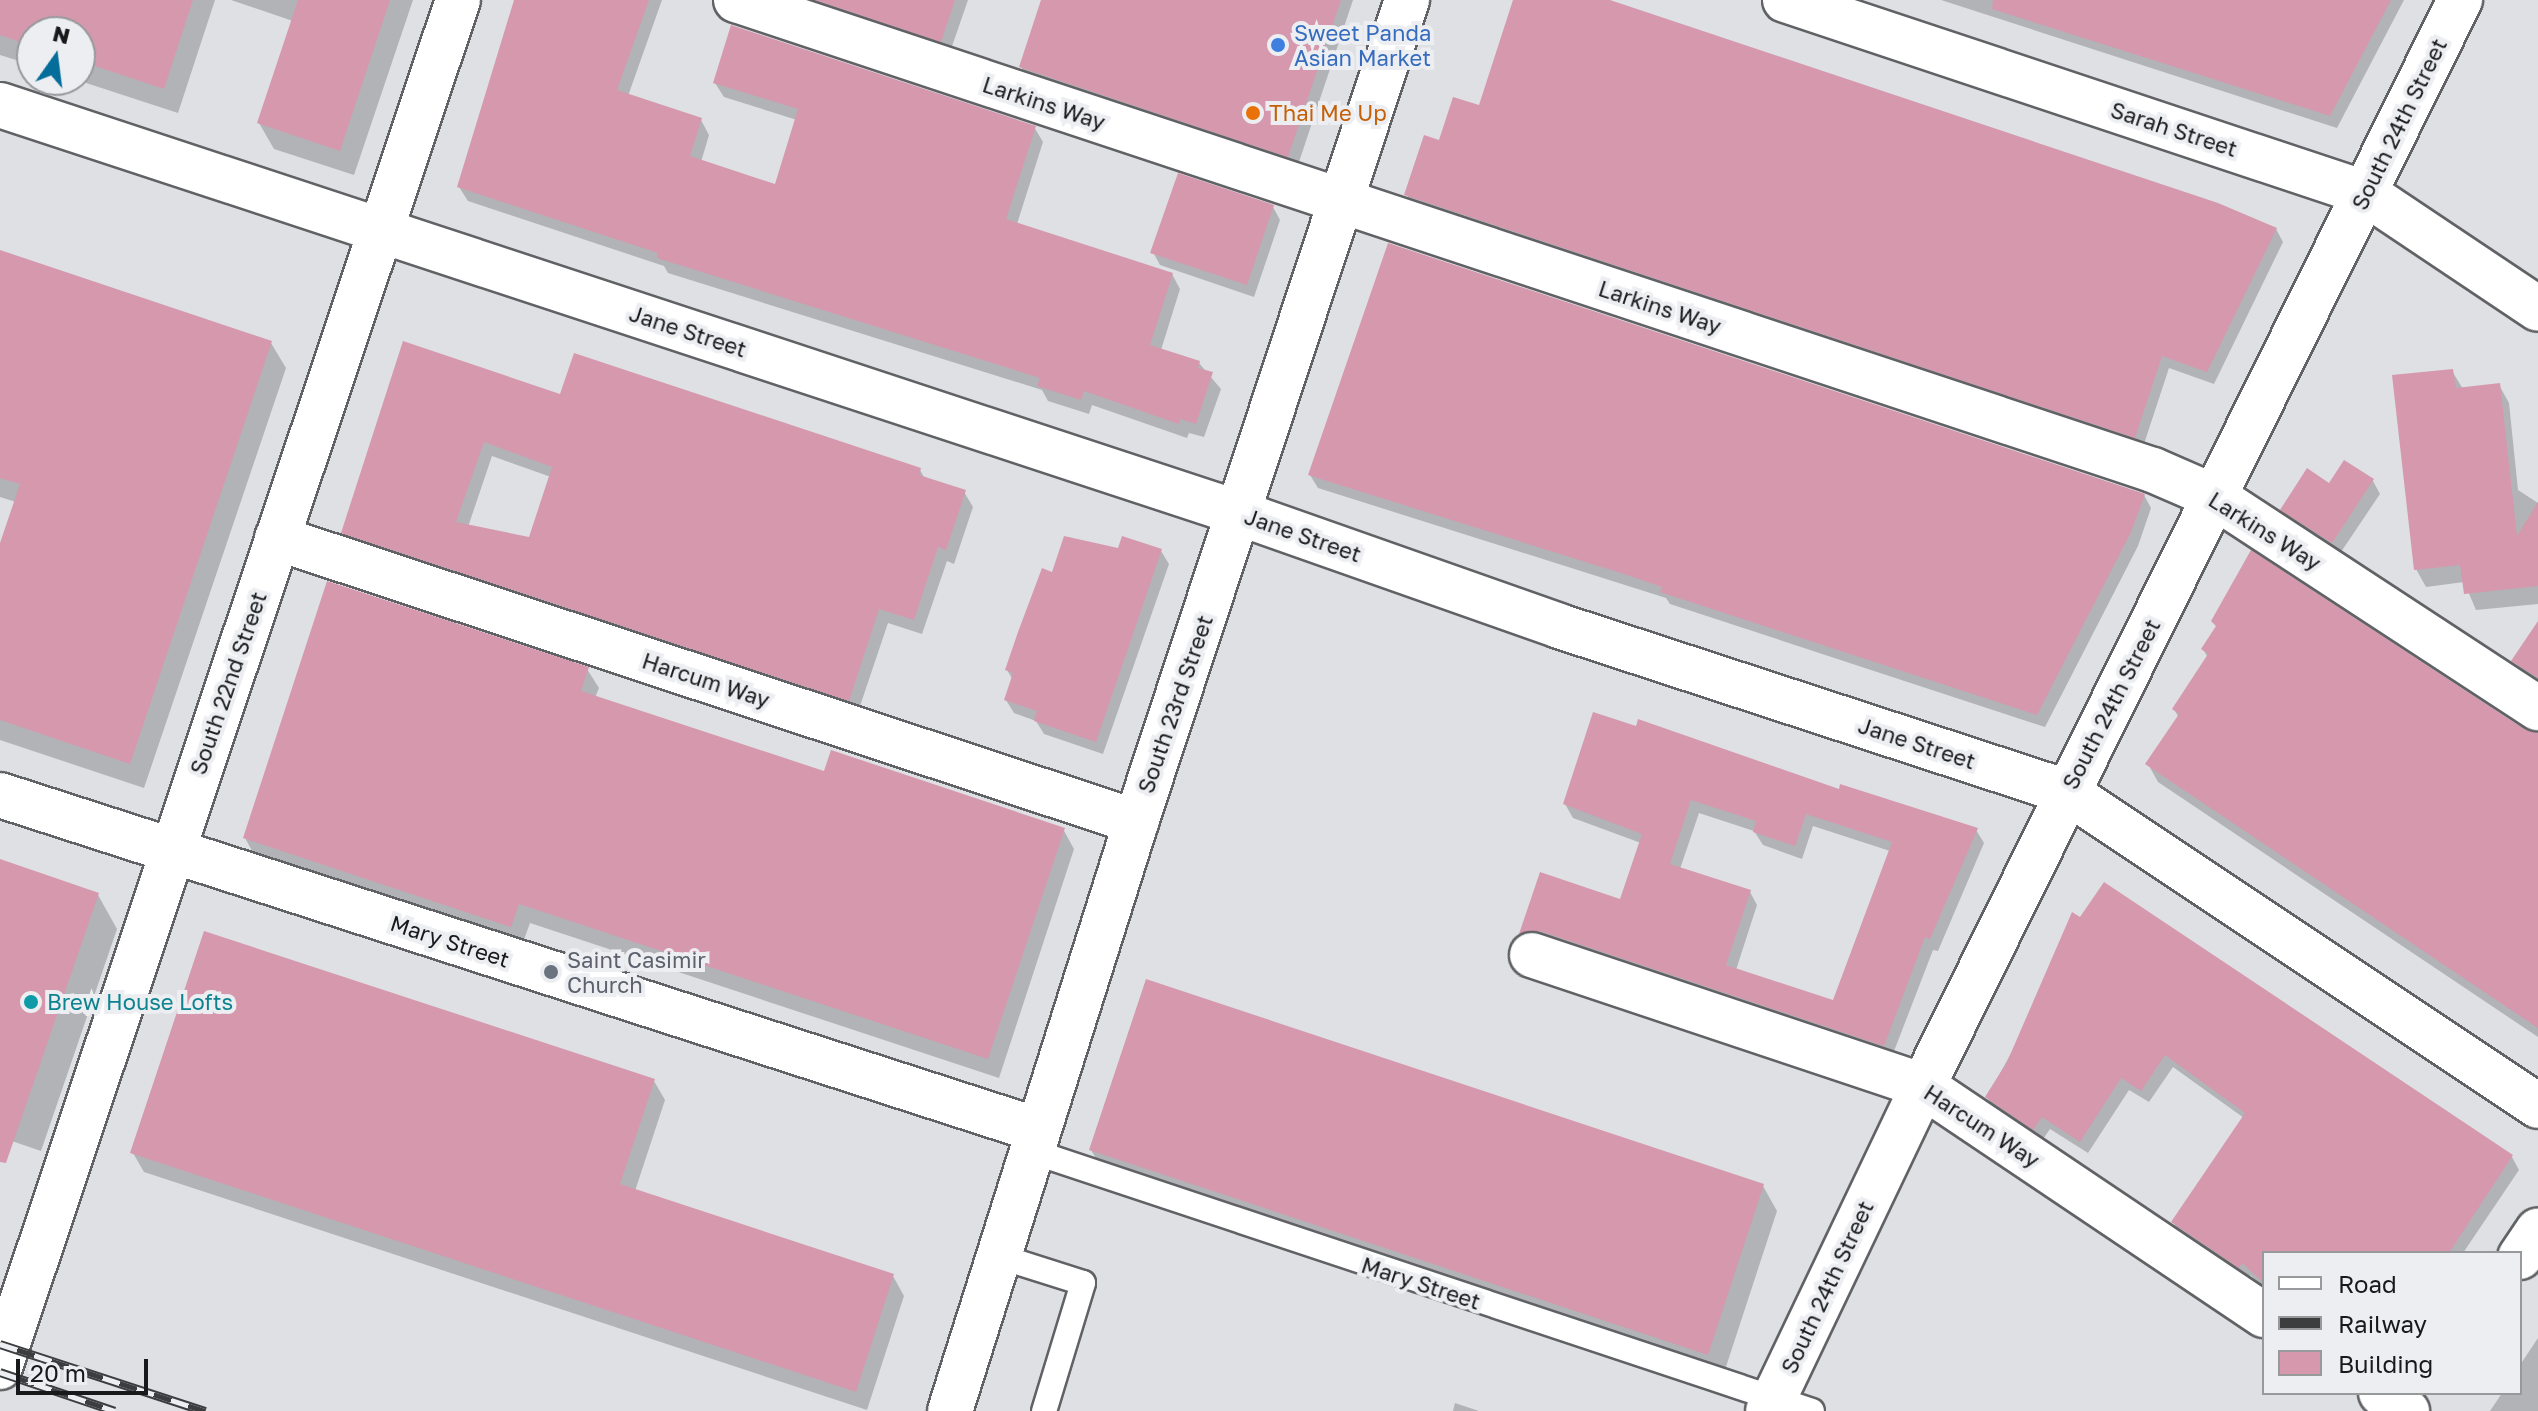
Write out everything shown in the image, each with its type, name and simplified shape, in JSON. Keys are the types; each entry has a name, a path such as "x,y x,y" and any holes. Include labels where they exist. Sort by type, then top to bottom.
{"street":[{"name":"South 22nd Street","path":"0,1367 458,0"},
{"name":"Larkins Way","path":"736,0 2153,470 2215,497 2538,708"},
{"name":"South 23rd Street","path":"950,1411 1136,822 1407,0"},
{"name":"Sarah Street","path":"1785,0 2365,193 2538,309"},
{"name":"South 24th Street","path":"1785,1406 1923,1086 2460,0"},
{"name":"Jane Street","path":"0,105 1239,513 1559,626 2067,792 2538,1106"},
{"name":"Harcum Way","path":"277,538 1136,822"},
{"name":"Mary Street","path":"0,795 1035,1141"},
{"name":"Harcum Way","path":"1532,955 1923,1086 2262,1314"},
{"path":"2522,1254 2538,1230"},
{"path":"2384,1395 2407,1411"}],"lane":[{"name":"Mary Street","path":"1035,1141 1785,1406"},
{"path":"998,1256 1083,1283 1044,1411"}],"building":[{"path":"0,0 193,0 164,89 96,66 96,16 16,16 16,40 0,35"},
{"path":"298,0 390,0 340,151 257,123"},
{"path":"514,0 649,0 617,90 702,118 690,156 775,184 798,109 713,83 731,25 1036,126 1006,219 1173,273 1150,345 1200,361 1198,368 1213,372 1196,424 1180,419 1179,424 1084,391 1081,400 1037,386 1040,378 657,258 658,253 457,187"},
{"path":"815,0 955,0 941,42"},
{"path":"1041,0 1341,0 1288,157 1019,67"},
{"path":"1513,0 1610,0 2218,203 2277,228 2207,372 2162,356 2135,438 1404,195 1424,135 1439,140 1453,97 1479,105"},
{"path":"1993,0 2391,0 2330,116 1992,9"},
{"path":"1178,173 1274,205 1247,285 1150,253"},
{"path":"1388,243 2145,494 2131,532 2037,715 1660,592 1662,587 1624,574 1308,475"},
{"path":"0,250 272,341 130,764 0,720 0,543 20,484 0,478"},
{"path":"403,341 560,394 574,353 921,468 919,475 966,490 946,550 938,547 914,620 879,609 849,701 341,533","holes":["484,442 552,467 529,537 456,522"]},
{"path":"2453,369 2456,388 2500,383 2517,536 2538,502 2538,586 2464,594 2460,565 2414,570 2392,375"},
{"path":"2344,460 2374,479 2332,543 2280,510 2307,468 2329,483"},
{"path":"1064,536 1118,548 1122,536 1162,549 1096,742 1034,721 1037,711 1004,700 1013,673 1005,670 1018,632 1042,568 1052,572"},
{"path":"2251,550 2524,729 2538,733 2538,1028 2145,764 2179,714 2172,709 2208,654 2201,649 2216,626 2211,621"},
{"path":"327,581 589,667 581,691 824,771 831,750 1065,828 988,1059 519,904 511,927 243,838"},
{"path":"2538,621 2538,678 2511,661"},
{"path":"1593,712 1636,726 1638,719 1839,789 1840,784 1978,828 1930,939 1925,937 1884,1046 1540,931 1519,934 1540,872 1620,899 1642,834 1563,804","holes":["1691,800 1756,821 1753,832 1795,846 1806,814 1892,842 1833,1000 1726,965 1751,890 1670,864"]},
{"name":"Brew House Lofts","path":"0,859 99,893 6,1163 0,1162"},
{"path":"2104,882 2513,1155 2450,1251 2262,1251 2262,1281 2242,1263 2239,1268 2171,1222 2245,1113 2165,1055 2141,1091 2121,1078 2080,1142 2042,1117 2033,1130 1985,1097 2007,1062 2072,912 2080,917"},
{"path":"204,931 655,1079 620,1184 894,1274 856,1392 130,1153"},
{"path":"1146,979 1764,1184 1708,1355 1089,1150"}],"railway":[{"path":"0,1344 205,1411"},
{"path":"0,1372 115,1411"}],"place":[{"name":"Sweet Panda Asian Market","path":"1278,45"},
{"name":"Thai Me Up","path":"1253,113"},
{"name":"Saint Casimir Church","path":"551,972"},
{"name":"Brew House Lofts","path":"31,1002"}]}
